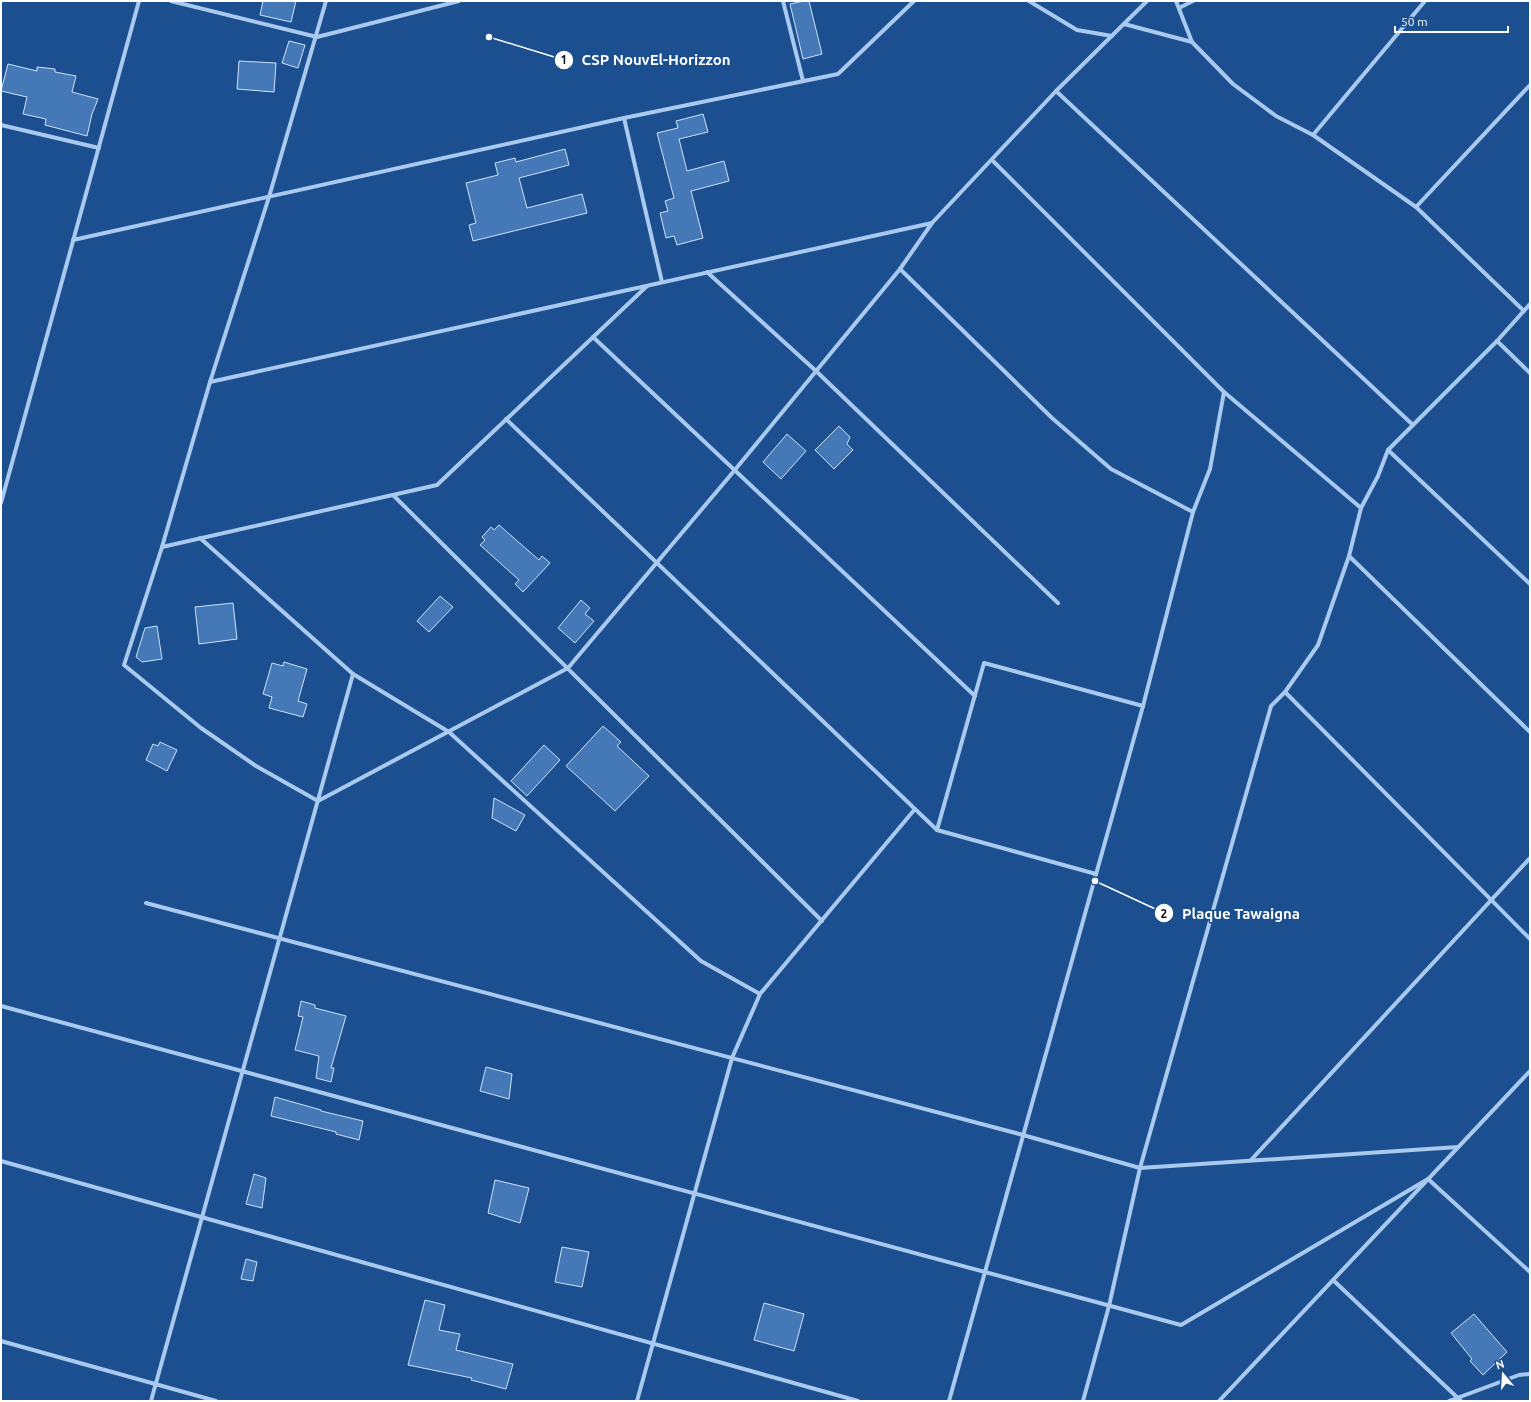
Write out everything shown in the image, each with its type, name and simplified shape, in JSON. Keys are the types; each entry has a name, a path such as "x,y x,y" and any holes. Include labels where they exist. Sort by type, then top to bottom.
{"street":[{"path":"1,503 139,1"},
{"path":"171,1 317,37 459,1"},
{"path":"318,801 256,766 201,728 124,665 162,547 210,382 269,198 317,37 326,1"},
{"path":"783,1 804,81"},
{"path":"74,240 269,198 624,118 838,74 914,1"},
{"path":"1029,1 1078,30 1112,36"},
{"path":"318,801 568,668 734,471 900,269 932,223 1056,91 1147,1"},
{"path":"1176,1 1192,42 1233,84 1276,116 1312,134 1416,207 1524,311"},
{"path":"1179,8 1193,1"},
{"path":"1312,134 1425,1"},
{"path":"1124,24 1192,42"},
{"path":"1416,207 1530,86"},
{"path":"1056,91 1413,425"},
{"path":"624,118 662,282"},
{"path":"1,126 99,148"},
{"path":"992,160 1224,392 1361,508"},
{"path":"210,382 932,223"},
{"path":"900,269 1052,418 1111,469 1193,512"},
{"path":"707,272 816,371 1058,603"},
{"path":"162,547 437,485 647,286"},
{"path":"1083,1401 1109,1306 1140,1168 1271,706 1285,692 1318,645 1349,556 1361,508 1378,476 1388,450 1497,341 1530,304"},
{"path":"593,337 975,696"},
{"path":"1497,341 1530,373"},
{"path":"949,1401 1143,706 1193,512 1210,469 1224,392"},
{"path":"506,420 937,830 1096,874"},
{"path":"1388,450 1530,584"},
{"path":"393,495 822,921"},
{"path":"200,538 353,674 449,732 701,961 760,994"},
{"path":"1349,556 1530,732"},
{"path":"937,830 984,663 1143,706"},
{"path":"151,1401 353,674"},
{"path":"1285,692 1530,939"},
{"path":"637,1401 732,1058 760,994 916,809"},
{"path":"1251,1160 1490,899 1530,858"},
{"path":"146,903 1023,1135 1140,1168 1458,1147"},
{"path":"1,1006 1181,1325 1428,1179"},
{"path":"1219,1401 1530,1071"},
{"path":"1,1160 858,1401"},
{"path":"1428,1179 1530,1272"},
{"path":"1333,1280 1459,1399"},
{"path":"1,1342 216,1401"},
{"path":"1449,1401 1459,1399 1518,1375 1530,1374"}],"building":[{"path":"263,1 296,1 291,22 260,15"},
{"path":"809,1 822,54 803,59 790,4"},
{"path":"289,41 305,45 298,68 282,63"},
{"path":"239,61 276,63 274,92 237,89"},
{"path":"8,64 37,71 37,67 55,69 55,72 76,76 72,92 98,99 92,114 87,136 45,125 46,119 23,114 27,97 1,91"},
{"path":"703,114 708,132 679,139 687,171 724,161 729,181 691,191 703,238 677,245 674,236 666,238 660,213 668,211 665,201 674,198 657,133 678,128 676,121"},
{"path":"565,149 569,165 519,178 527,208 582,194 587,213 473,241 469,225 476,223 466,183 498,175 495,163 515,158 516,162"},
{"path":"839,426 850,437 847,444 853,450 834,469 815,450"},
{"path":"787,434 806,451 781,479 763,462"},
{"path":"499,525 539,560 542,556 550,563 523,592 515,584 519,580 480,545 485,540 482,537 491,527 494,530"},
{"path":"440,596 453,607 429,632 417,621"},
{"path":"581,600 590,608 585,614 594,621 575,643 558,628"},
{"path":"233,603 237,639 199,644 195,607"},
{"path":"157,626 162,659 142,662 136,657 145,628"},
{"path":"284,662 307,669 298,701 307,704 303,717 269,708 272,697 263,694 272,663 283,666"},
{"path":"603,726 621,742 617,746 649,776 615,811 566,766"},
{"path":"160,742 177,750 167,771 146,760 153,744 158,746"},
{"path":"544,745 560,760 527,796 511,781"},
{"path":"494,798 525,815 516,831 492,818"},
{"path":"301,1001 315,1005 315,1008 346,1016 331,1068 334,1068 331,1082 316,1078 319,1056 295,1050 303,1017 298,1016"},
{"path":"486,1067 512,1074 509,1099 480,1091"},
{"path":"275,1097 321,1111 363,1121 359,1140 336,1134 336,1132 271,1116"},
{"path":"254,1174 266,1178 262,1208 246,1204"},
{"path":"495,1180 529,1188 520,1223 488,1213"},
{"path":"562,1247 589,1252 582,1287 555,1282"},
{"path":"246,1259 257,1262 253,1281 241,1279"},
{"path":"425,1300 445,1305 439,1330 460,1334 456,1350 513,1364 506,1389 471,1380 472,1378 408,1365"},
{"path":"764,1303 804,1314 794,1351 754,1340"},
{"path":"1474,1314 1507,1352 1483,1375 1470,1361 1472,1359 1451,1333"}],"place":[{"name":"CSP NouvEl-Horizzon","path":"489,37"},
{"name":"Plaque Tawaigna","path":"1095,881"}]}
